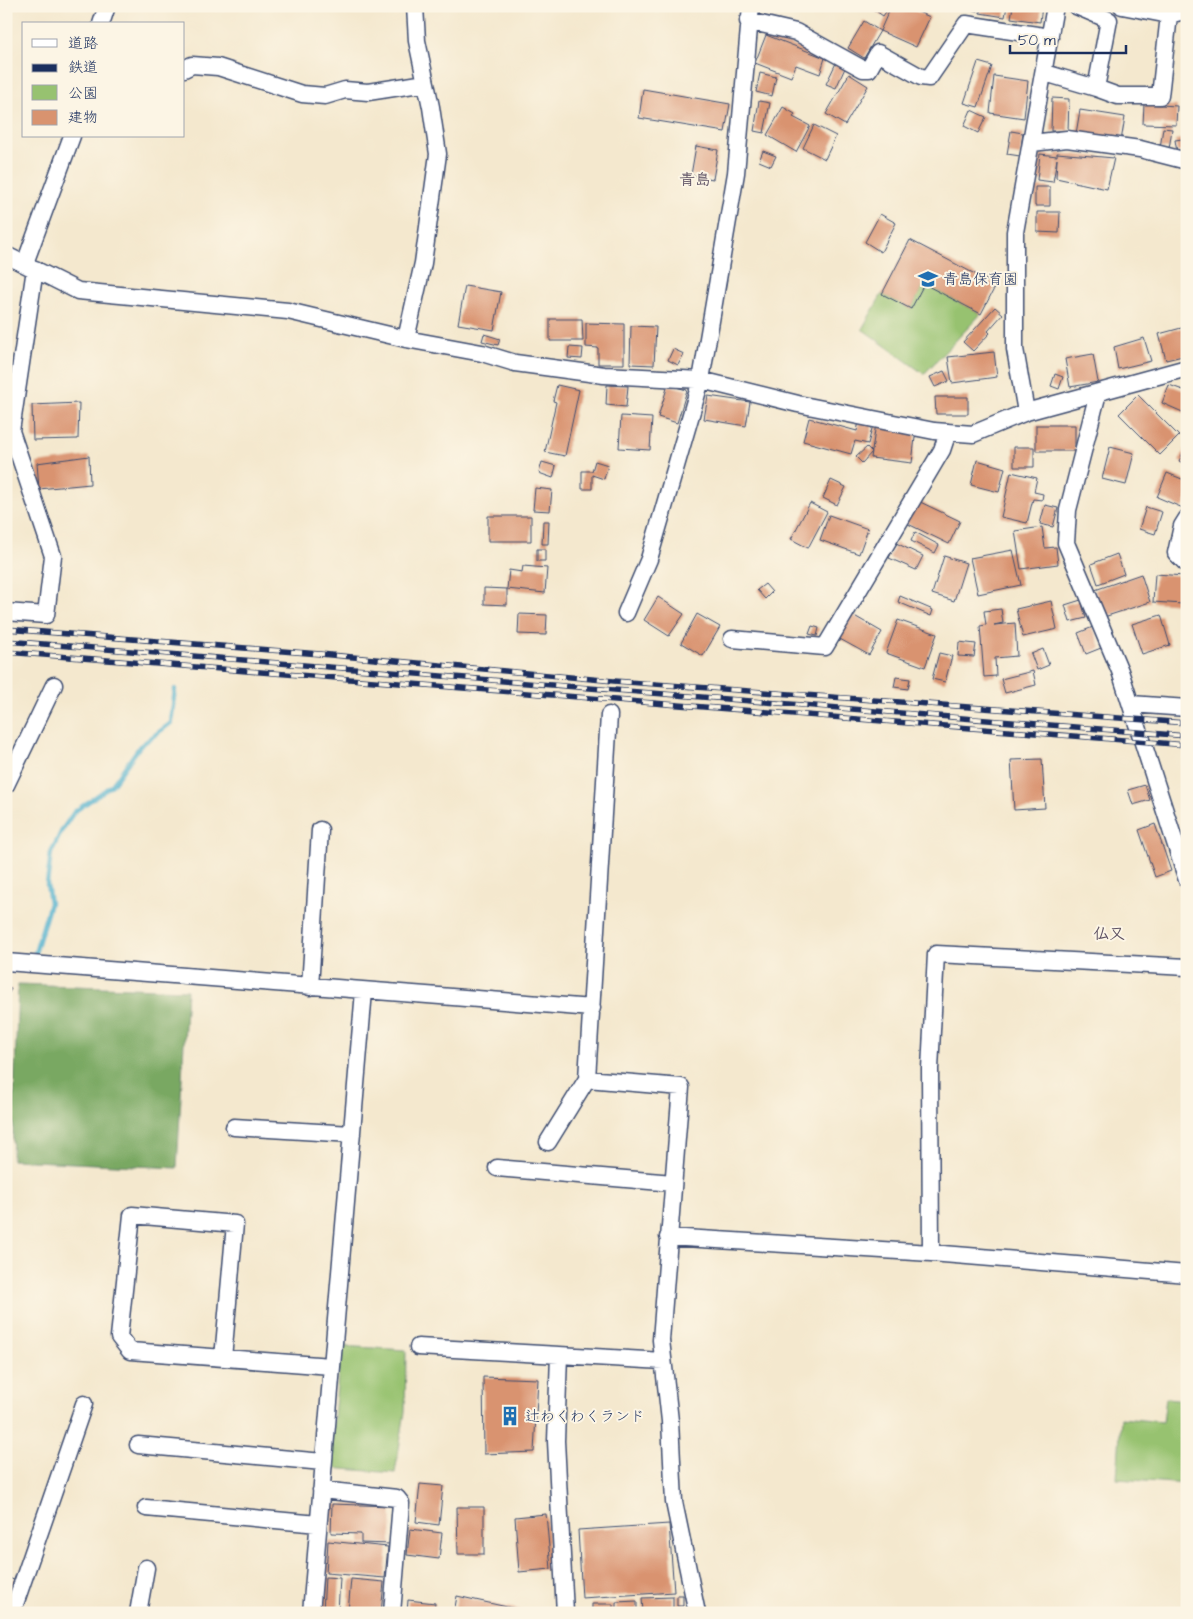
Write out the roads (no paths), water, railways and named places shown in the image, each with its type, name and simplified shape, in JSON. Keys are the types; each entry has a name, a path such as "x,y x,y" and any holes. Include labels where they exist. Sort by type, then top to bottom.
{"street":[{"path":"102,22 107,6"},
{"path":"406,339 423,263 438,154 417,42 415,6"},
{"path":"1026,412 1015,349 1015,232 1045,73 1055,6"},
{"path":"1076,6 1111,13 1096,88"},
{"path":"1122,6 1146,8 1169,15 1187,10"},
{"path":"626,613 648,560 701,380 736,173 750,13 796,32 862,69 869,69 878,53 921,77 929,78 966,24 1050,37"},
{"path":"1045,73 1118,96 1160,96 1169,15"},
{"path":"185,68 192,65 218,67 302,94 325,96 345,90 368,92 426,83"},
{"path":"6,612 46,615 53,556 11,431 30,266 71,138"},
{"path":"1032,143 1068,139 1140,149 1187,161"},
{"path":"6,255 78,291 288,312 342,322 406,339 482,353 515,363 604,375 701,380 798,404 934,431 973,434 1026,412 1187,368"},
{"path":"1098,393 1068,510 1066,543 1120,671 1180,839 1187,880"},
{"path":"732,638 825,647 942,450 948,432"},
{"path":"1187,518 1182,526 1176,553 1187,564"},
{"path":"6,785 54,684"},
{"path":"1131,704 1187,708"},
{"path":"548,1142 587,1079 609,716"},
{"path":"310,987 320,830"},
{"path":"932,1253 930,1069 936,954 1187,967"},
{"path":"6,962 592,1008"},
{"path":"311,1613 364,990"},
{"path":"587,1079 681,1087 661,1340 670,1421 674,1502 697,1613"},
{"path":"234,1127 352,1134"},
{"path":"497,1168 673,1183"},
{"path":"223,1358 235,1224 132,1215 119,1337 130,1351 223,1358 331,1366"},
{"path":"668,1236 932,1253 1187,1274"},
{"path":"418,1347 663,1361"},
{"path":"559,1356 556,1441 565,1613"},
{"path":"8,1613 13,1610 84,1404"},
{"path":"138,1445 323,1462"},
{"path":"321,1490 397,1498 402,1503 392,1613"},
{"path":"146,1508 318,1524"},
{"path":"138,1613 146,1568"}],"waterway":[{"path":"35,953 50,903 47,884 51,853 62,830 74,812 112,785 140,746 171,723 175,689"}],"railway":[{"path":"6,629 320,654 614,681 1187,723"},
{"path":"6,641 1187,736"},
{"path":"6,652 1187,745"}],"place":[{"name":"青島保育園","path":"928,279"},
{"name":"辻わくわくランド","path":"510,1416"}],"district":[{"name":"青島","path":"695,180"},
{"name":"仏又","path":"1109,934"}]}
